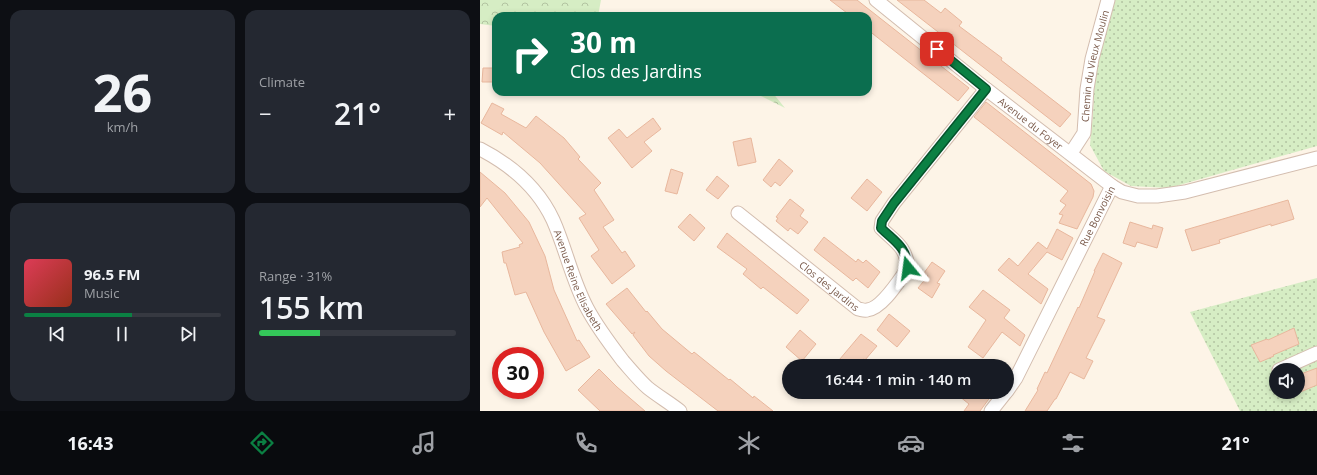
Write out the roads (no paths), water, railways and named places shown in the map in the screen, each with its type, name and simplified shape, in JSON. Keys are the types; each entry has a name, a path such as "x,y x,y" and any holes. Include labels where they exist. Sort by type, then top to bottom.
{"street":[{"name":"Avenue du Foyer","path":"876,0 986,89 1112,186"},
{"name":"Chemin du Vieux Moulin","path":"1071,154 1084,133 1087,89 1092,59 1108,0"},
{"name":"Clos des Jardins","path":"738,213 858,308 866,311 873,309 882,302 908,268 908,258 903,249 881,228 882,221 894,203 986,89"},
{"name":"Avenue Reine Elisabeth","path":"480,149 495,157 519,174 541,198 553,220 575,282 587,308 607,340 636,376 648,388 680,411"},
{"name":"Rue Bonvoisin","path":"1014,381 1112,186 1122,192 1138,196 1157,196 1185,192 1317,158"},
{"path":"1295,363 1317,353"},
{"name":"Rue Bonvoisin","path":"991,411 1000,399"}]}
